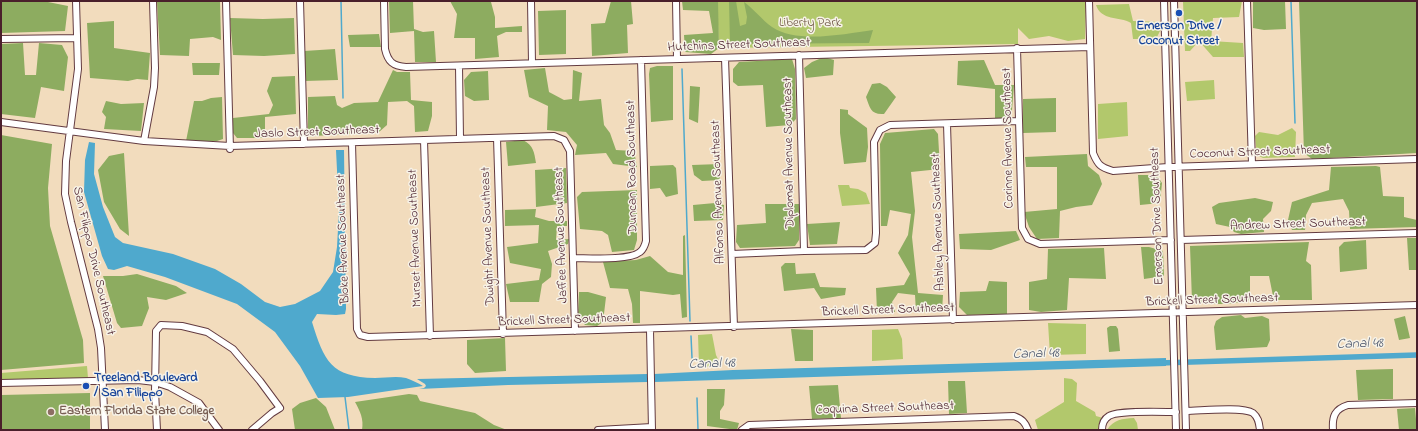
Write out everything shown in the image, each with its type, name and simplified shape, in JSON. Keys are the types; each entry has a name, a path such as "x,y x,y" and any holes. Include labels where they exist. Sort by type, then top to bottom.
{"street":[{"name":"San Filippo Drive Southeast","path":"76,1 77,76 66,161 65,194 98,329 101,348 105,430"},
{"path":"144,141 154,87 155,68 153,1"},
{"path":"226,1 230,147"},
{"path":"300,1 304,144"},
{"name":"Hutchins Street Southeast","path":"384,1 385,49 387,56 390,62 397,66 406,67 1090,47"},
{"path":"531,1 532,63"},
{"path":"676,1 676,58"},
{"path":"1090,1 1090,47"},
{"name":"Emerson Drive Southeast","path":"1164,1 1176,430"},
{"name":"Emerson Drive Southeast","path":"1174,1 1186,430"},
{"path":"1247,1 1252,164"},
{"path":"1,39 77,38"},
{"name":"Coconut Street Southeast","path":"1090,47 1093,153 1098,164 1104,169 1113,171 1168,167 1417,159"},
{"name":"Corinne Avenue Southeast","path":"1017,48 1022,228 1028,239 1040,244 1170,240"},
{"name":"Diplomat Avenue Southeast","path":"799,56 804,250"},
{"name":"Alfonso Avenue Southeast","path":"725,58 734,327"},
{"name":"Duncan Road Southeast","path":"574,258 626,258 640,253 644,248 646,241 641,60"},
{"path":"459,66 460,138"},
{"path":"732,254 804,250 866,250 875,243 874,142 880,130 890,125 1019,121"},
{"name":"Jaslo Street Southeast","path":"1,122 144,141 230,147 554,136 564,140"},
{"name":"Ashley Avenue Southeast","path":"947,124 953,320"},
{"name":"Dwight Avenue Southeast","path":"497,138 503,334"},
{"name":"Murset Avenue Southeast","path":"424,140 430,336"},
{"name":"Jaffee Avenue Southeast","path":"564,140 570,151 575,331"},
{"name":"Bloke Avenue Southeast","path":"352,143 357,329 360,335"},
{"name":"Andrew Street Southeast","path":"1181,240 1417,232"},
{"name":"Brickell Street Southeast","path":"360,335 368,338 650,330 1417,305"},
{"path":"157,430 155,382 156,331 161,325 182,326 208,332 233,349 280,408 252,430"},
{"path":"598,430 652,429 650,330"},
{"path":"1,383 138,380 155,382 170,387 199,404 219,430"},
{"path":"1333,430 1336,412 1348,405 1417,403"},
{"path":"1186,411 1240,409 1250,411 1255,414 1260,430"},
{"path":"1102,430 1104,422 1109,416 1116,413 1176,412"},
{"name":"Coquina Street Southeast","path":"742,430 749,425 1014,416 1022,419 1026,423 1028,430"}],"green space":[{"path":"1,1 43,1 68,6 65,31 1,33"},
{"path":"157,1 220,2 221,40 213,37 190,39 189,56 160,55"},
{"path":"389,1 413,1 414,29 423,32 434,31 436,62 415,62 414,31 390,33"},
{"path":"450,1 491,2 495,17 495,28 522,26 522,32 506,32 497,36 499,57 475,59 475,38 454,38 457,14"},
{"path":"611,1 631,1 633,24 627,25 628,53 592,56 591,24 605,23"},
{"path":"682,1 718,1 719,48 711,54 685,52 684,35 713,33 709,11 683,10"},
{"name":"Liberty Park","path":"717,1 1086,1 1085,39 1068,41 1049,36 1029,39 1018,28 1018,44 719,48"},
{"path":"729,1 736,1 740,26 746,24 747,17 744,2 772,27 782,32 794,35 821,36 873,30 869,43 730,44"},
{"path":"1242,1 1239,17 1213,18 1211,41 1243,43 1244,57 1213,57 1199,41 1190,51 1185,51 1183,2"},
{"path":"1253,1 1285,1 1286,29 1264,30 1253,28"},
{"path":"1299,1 1417,1 1417,153 1312,159 1304,153"},
{"path":"1129,4 1133,21 1161,22 1161,29 1156,39 1133,39 1131,23 1102,14 1096,5"},
{"path":"566,10 566,54 539,55 538,11"},
{"path":"230,18 294,18 295,54 264,56 233,55"},
{"path":"114,21 114,48 150,53 148,80 137,79 128,81 90,78 87,23"},
{"path":"379,34 381,47 350,47 348,35"},
{"path":"23,43 25,75 36,75 39,43 62,45 68,57 64,91 41,87 35,118 1,114 1,44"},
{"path":"335,49 338,80 305,81 304,51"},
{"path":"824,57 834,60 833,75 806,78 804,68 812,62"},
{"path":"792,59 795,69 796,119 790,125 766,127 763,85 738,86 733,82 733,69 739,62"},
{"path":"984,60 995,85 1014,85 1012,110 1006,117 995,119 995,89 957,85 958,61"},
{"path":"192,63 220,63 219,75 193,75"},
{"path":"657,66 673,66 673,120 651,122 649,74 650,68"},
{"path":"545,68 549,92 564,100 572,99 573,70 582,73 579,101 601,99 604,125 610,133 616,150 634,151 637,167 613,164 606,153 575,155 577,145 566,132 547,130 548,106 529,97 524,70"},
{"path":"393,70 397,72 410,72 411,100 432,102 432,116 428,131 415,132 414,106 407,101 388,102 387,125 379,132 314,136 308,131 308,97 335,96 337,105 342,108 354,103 378,102"},
{"path":"488,71 489,100 474,101 465,96 464,80 471,72"},
{"path":"295,76 296,114 265,117 265,138 237,138 233,133 233,118 269,114 273,105 267,91 272,77"},
{"path":"1214,80 1215,99 1187,101 1185,82"},
{"path":"880,83 887,87 896,97 884,114 874,112 866,97 872,84"},
{"path":"690,86 700,87 698,123 689,119"},
{"path":"222,97 223,139 217,141 186,141 194,101"},
{"path":"1056,98 1056,132 1023,133 1023,99"},
{"path":"106,101 121,104 144,103 141,131 104,129 106,117 102,112"},
{"path":"1127,102 1128,136 1098,139 1098,104"},
{"path":"840,109 848,110 848,114 867,128 868,147 866,162 844,164 840,133"},
{"path":"1292,128 1296,132 1295,157 1263,158 1257,155 1255,136 1259,132 1278,135"},
{"path":"934,129 938,134 940,169 911,172 915,211 912,237 918,293 943,295 942,311 916,312 915,295 898,293 892,302 895,312 877,312 876,288 904,285 910,274 898,253 908,235 911,214 890,210 887,226 881,226 880,144 885,133"},
{"path":"1,135 52,144 48,188 50,226 83,340 84,363 1,370"},
{"path":"523,140 527,142 534,152 536,163 508,166 506,142"},
{"path":"124,153 129,236 120,229 104,202 98,170 109,156"},
{"path":"1087,154 1088,166 1099,175 1102,184 1092,205 1060,211 1059,238 1037,239 1029,227 1024,212 1057,209 1057,167 1026,167 1025,157"},
{"path":"720,164 720,180 702,181 694,175 692,165"},
{"path":"673,165 676,168 678,194 666,197 660,188 650,189 650,166"},
{"path":"1331,167 1380,167 1383,196 1404,197 1404,217 1417,220 1417,227 1350,229 1349,211 1343,199 1312,203 1306,215 1305,230 1292,230 1288,220 1292,202 1329,190"},
{"path":"566,168 567,203 536,207 535,170"},
{"path":"1138,175 1151,175 1158,177 1162,183 1160,203 1140,205"},
{"path":"838,185 849,185 850,188 858,189 866,193 870,204 842,206"},
{"path":"637,190 637,240 634,250 612,252 608,235 602,231 580,229 577,197 582,192"},
{"path":"1255,198 1273,202 1271,211 1263,219 1264,232 1241,234 1234,232 1230,227 1216,224 1212,207 1219,203"},
{"path":"715,203 724,205 723,220 694,221 693,205"},
{"path":"765,204 799,204 799,240 795,246 740,248 736,242 737,225 766,223"},
{"path":"536,209 535,217 549,221 567,221 567,226 557,226 556,240 569,239 568,244 548,251 552,264 551,277 542,284 539,302 510,302 506,284 539,280 541,269 510,263 507,247 538,243 539,225 505,226 505,210"},
{"path":"840,222 837,244 810,245 807,224"},
{"path":"1016,231 1020,240 991,250 960,249 959,234"},
{"path":"685,235 687,317 682,318 680,294 673,295 640,291 640,323 633,323 632,304 628,289 610,288 603,262 636,260 650,256 668,272 683,275 683,236"},
{"path":"1407,238 1417,238 1417,270 1409,270"},
{"path":"1366,240 1367,269 1340,272 1339,247 1344,242"},
{"path":"1309,242 1306,261 1311,265 1312,300 1277,300 1273,296 1269,276 1250,276 1250,300 1221,304 1192,301 1190,246"},
{"path":"1141,247 1149,247 1163,251 1164,276 1144,279"},
{"path":"1104,248 1106,279 1069,278 1067,310 1041,312 1029,310 1029,282 1047,279 1048,249"},
{"path":"785,263 795,263 796,274 815,273 820,287 846,288 845,295 821,299 814,288 784,291 781,267"},
{"path":"137,274 176,286 187,293 166,300 147,297 149,308 142,326 121,328 117,323 103,276"},
{"path":"989,281 1007,282 1007,314 967,315 959,307 960,292 986,291"},
{"path":"579,292 588,292 606,297 603,322 597,326 585,325 578,316"},
{"path":"1241,315 1245,318 1262,316 1269,319 1270,340 1267,347 1216,350 1214,327 1216,321 1222,317"},
{"path":"1405,316 1410,338 1399,340 1394,319"},
{"path":"1048,323 1086,324 1086,354 1050,355"},
{"path":"1110,326 1116,326 1118,329 1120,351 1109,352 1107,328"},
{"path":"791,329 813,330 813,361 795,361"},
{"path":"898,329 902,339 903,359 872,361 872,330"},
{"path":"712,334 716,355 721,365 705,367 699,365 698,335"},
{"path":"505,338 506,371 475,373 467,364 467,340"},
{"path":"87,366 88,378 1,380 1,373"},
{"path":"1393,369 1393,399 1358,400 1356,370"},
{"path":"1064,378 1072,379 1077,383 1076,401 1095,412 1096,416 1103,418 1099,423 1099,430 1038,430 1035,420 1064,402"},
{"path":"948,381 965,381 967,413 949,414"},
{"path":"838,385 841,418 812,419 809,386"},
{"path":"707,389 725,389 724,405 720,411 720,419 739,423 737,430 707,426"},
{"name":"Eastern Florida State College","path":"90,393 90,430 1,430 1,395"},
{"path":"409,394 417,395 420,401 475,413 494,425 507,430 362,430 361,415 355,402"},
{"path":"316,398 326,407 335,430 295,430 292,409 300,403"},
{"path":"1415,408 1417,430 1399,430 1397,409"},
{"path":"1134,418 1137,423 1138,430 1107,430 1115,422 1122,419"}],"water":[{"path":"89,142 95,143 94,174 103,207 115,237 123,243 173,254 215,269 241,284 265,302 280,307 295,304 320,291 333,272 337,247 339,211 336,150 344,150 346,309 345,314 317,314 312,322 316,336 326,357 339,370 360,377 406,378 423,386 348,397 318,398 300,366 275,332 237,304 165,277 127,266 114,270 108,269 102,256 84,192 85,160"},
{"path":"1166,358 1166,366 654,382 654,374 733,370"},
{"path":"648,374 648,382 508,385 419,389 426,386 417,379"}],"waterway":[{"path":"341,1 343,98"},
{"path":"1291,1 1295,123"},
{"path":"682,69 690,321"},
{"path":"691,336 692,358"},
{"name":"Canal 48","path":"1159,363 1417,355"},
{"path":"345,397 349,430"},
{"path":"697,398 698,430"}],"place":[{"name":"Emerson Drive / Coconut Street","path":"1179,13"},
{"name":"Treeland Boulevard / San Filippo","path":"86,386"},
{"name":"Eastern Florida State College","path":"51,412"}]}
